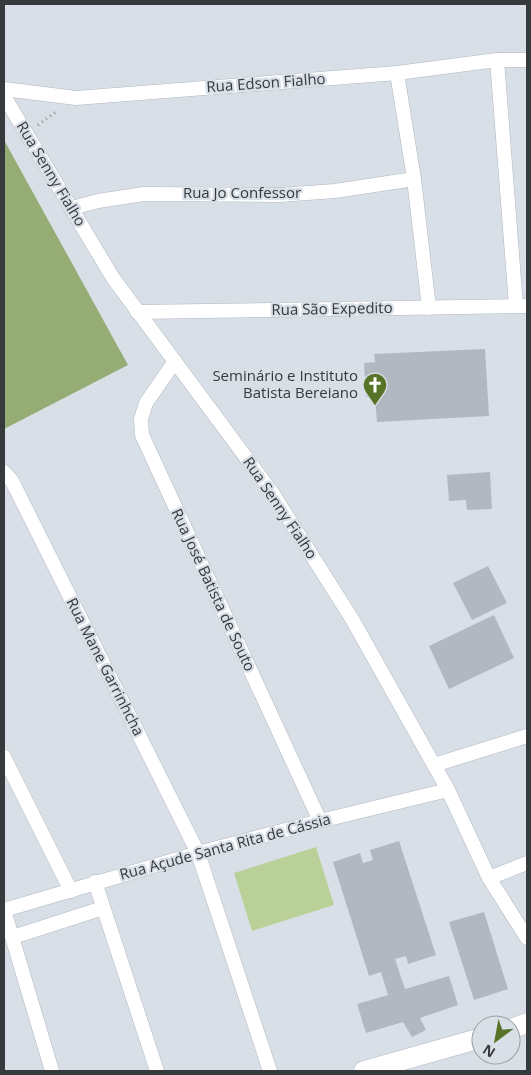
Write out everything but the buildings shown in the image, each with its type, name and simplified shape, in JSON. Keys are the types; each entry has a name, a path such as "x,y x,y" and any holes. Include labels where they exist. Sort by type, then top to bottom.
{"street":[{"name":"Rua Edson Fialho","path":"4,89 76,98 397,73 497,60 527,60"},
{"path":"497,60 522,306"},
{"path":"397,73 414,179 429,308"},
{"name":"Rua Senny Fialho","path":"4,96 103,261 137,312 175,360 278,502 352,619 448,790 489,878 527,938"},
{"name":"Rua Jo Confessor","path":"72,208 98,201 144,194 280,195 335,191 414,179"},
{"name":"Rua São Expedito","path":"137,312 522,306"},
{"name":"Rua José Batista de Souto","path":"175,360 146,403 141,419 142,435 320,821"},
{"name":"Rua Mane Garrinhcha","path":"8,477 198,853 270,1071"},
{"path":"434,766 527,736"},
{"path":"4,757 71,891"},
{"name":"Rua Açude Santa Rita de Cássia","path":"4,910 198,853 448,790"},
{"path":"489,878 527,863"},
{"path":"95,882 157,1071"},
{"path":"13,937 103,908"},
{"path":"4,910 52,1071"},
{"path":"364,1071 471,1041"}],"path":[{"path":"26,132 76,98"}],"green space":[{"path":"4,140 128,365 4,429"},
{"path":"316,847 334,905 252,931 234,873"}],"place":[{"name":"Seminário e Instituto Batista Bereiano","path":"375,406"}]}
